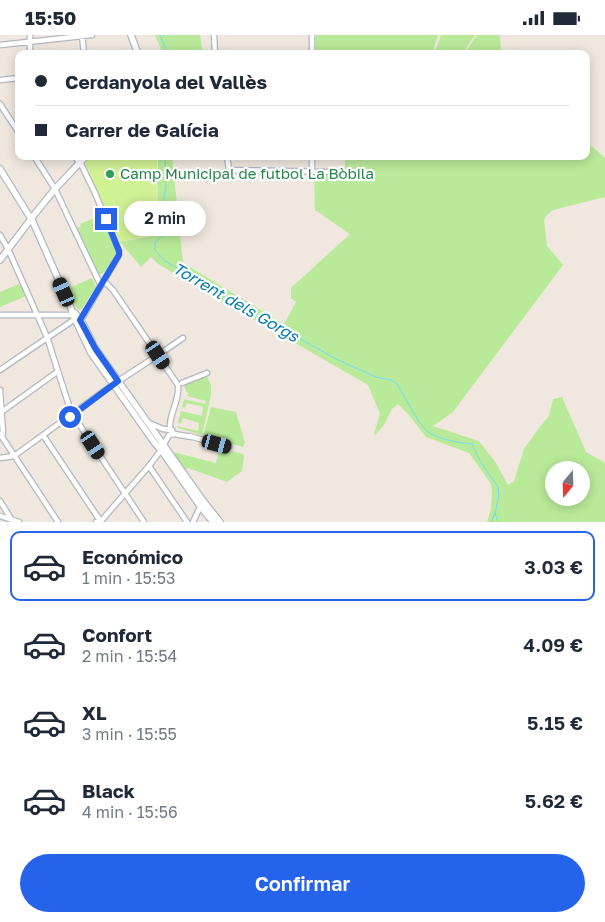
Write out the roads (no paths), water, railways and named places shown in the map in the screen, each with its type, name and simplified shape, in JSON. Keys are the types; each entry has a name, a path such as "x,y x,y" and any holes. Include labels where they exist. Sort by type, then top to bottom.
{"street":[{"path":"30,35 30,50"},
{"path":"0,45 92,35"},
{"path":"131,35 137,50"},
{"path":"214,35 215,50"},
{"path":"312,35 312,50"},
{"path":"82,36 84,50"},
{"path":"0,80 15,78"},
{"path":"0,104 15,127"},
{"path":"37,160 55,189 102,284 113,290 178,385 178,396 171,427 164,444 149,466 99,522 43,435"},
{"path":"0,370 76,318 102,284 119,255 95,193 78,160"},
{"path":"0,260 31,218 83,160"},
{"path":"228,160 229,171 342,172"},
{"path":"312,160 312,171"},
{"path":"0,169 31,218 71,308 87,337 154,442 164,444"},
{"path":"0,235 47,337 73,415 144,522"},
{"path":"0,315 76,318"},
{"path":"161,353 183,338"},
{"path":"0,458 14,456 155,357"},
{"path":"1,412 57,371"},
{"path":"182,383 207,373"},
{"path":"117,382 164,444 213,522"},
{"path":"0,390 1,435 58,522"},
{"path":"148,423 163,429 167,433 164,444"},
{"path":"171,427 180,433 228,447"},
{"path":"163,429 171,427 192,437"},
{"path":"149,466 187,522"},
{"path":"0,501 14,521"},
{"path":"194,522 202,504"},
{"path":"202,504 220,522"},
{"path":"0,516 14,521"}],"waterway":[{"name":"Torrent dels Gorgs","path":"160,35 166,50"},
{"name":"Torrent dels Gorgs","path":"165,160 164,234 155,242 155,250 165,261 336,359 397,384 415,415 427,431 455,442 472,444 480,461 498,487 499,496 495,513 498,522"},
{"path":"491,522 495,513"}],"place":[{"name":"Camp Municipal de futbol La Bòbila","path":"110,174"}]}
